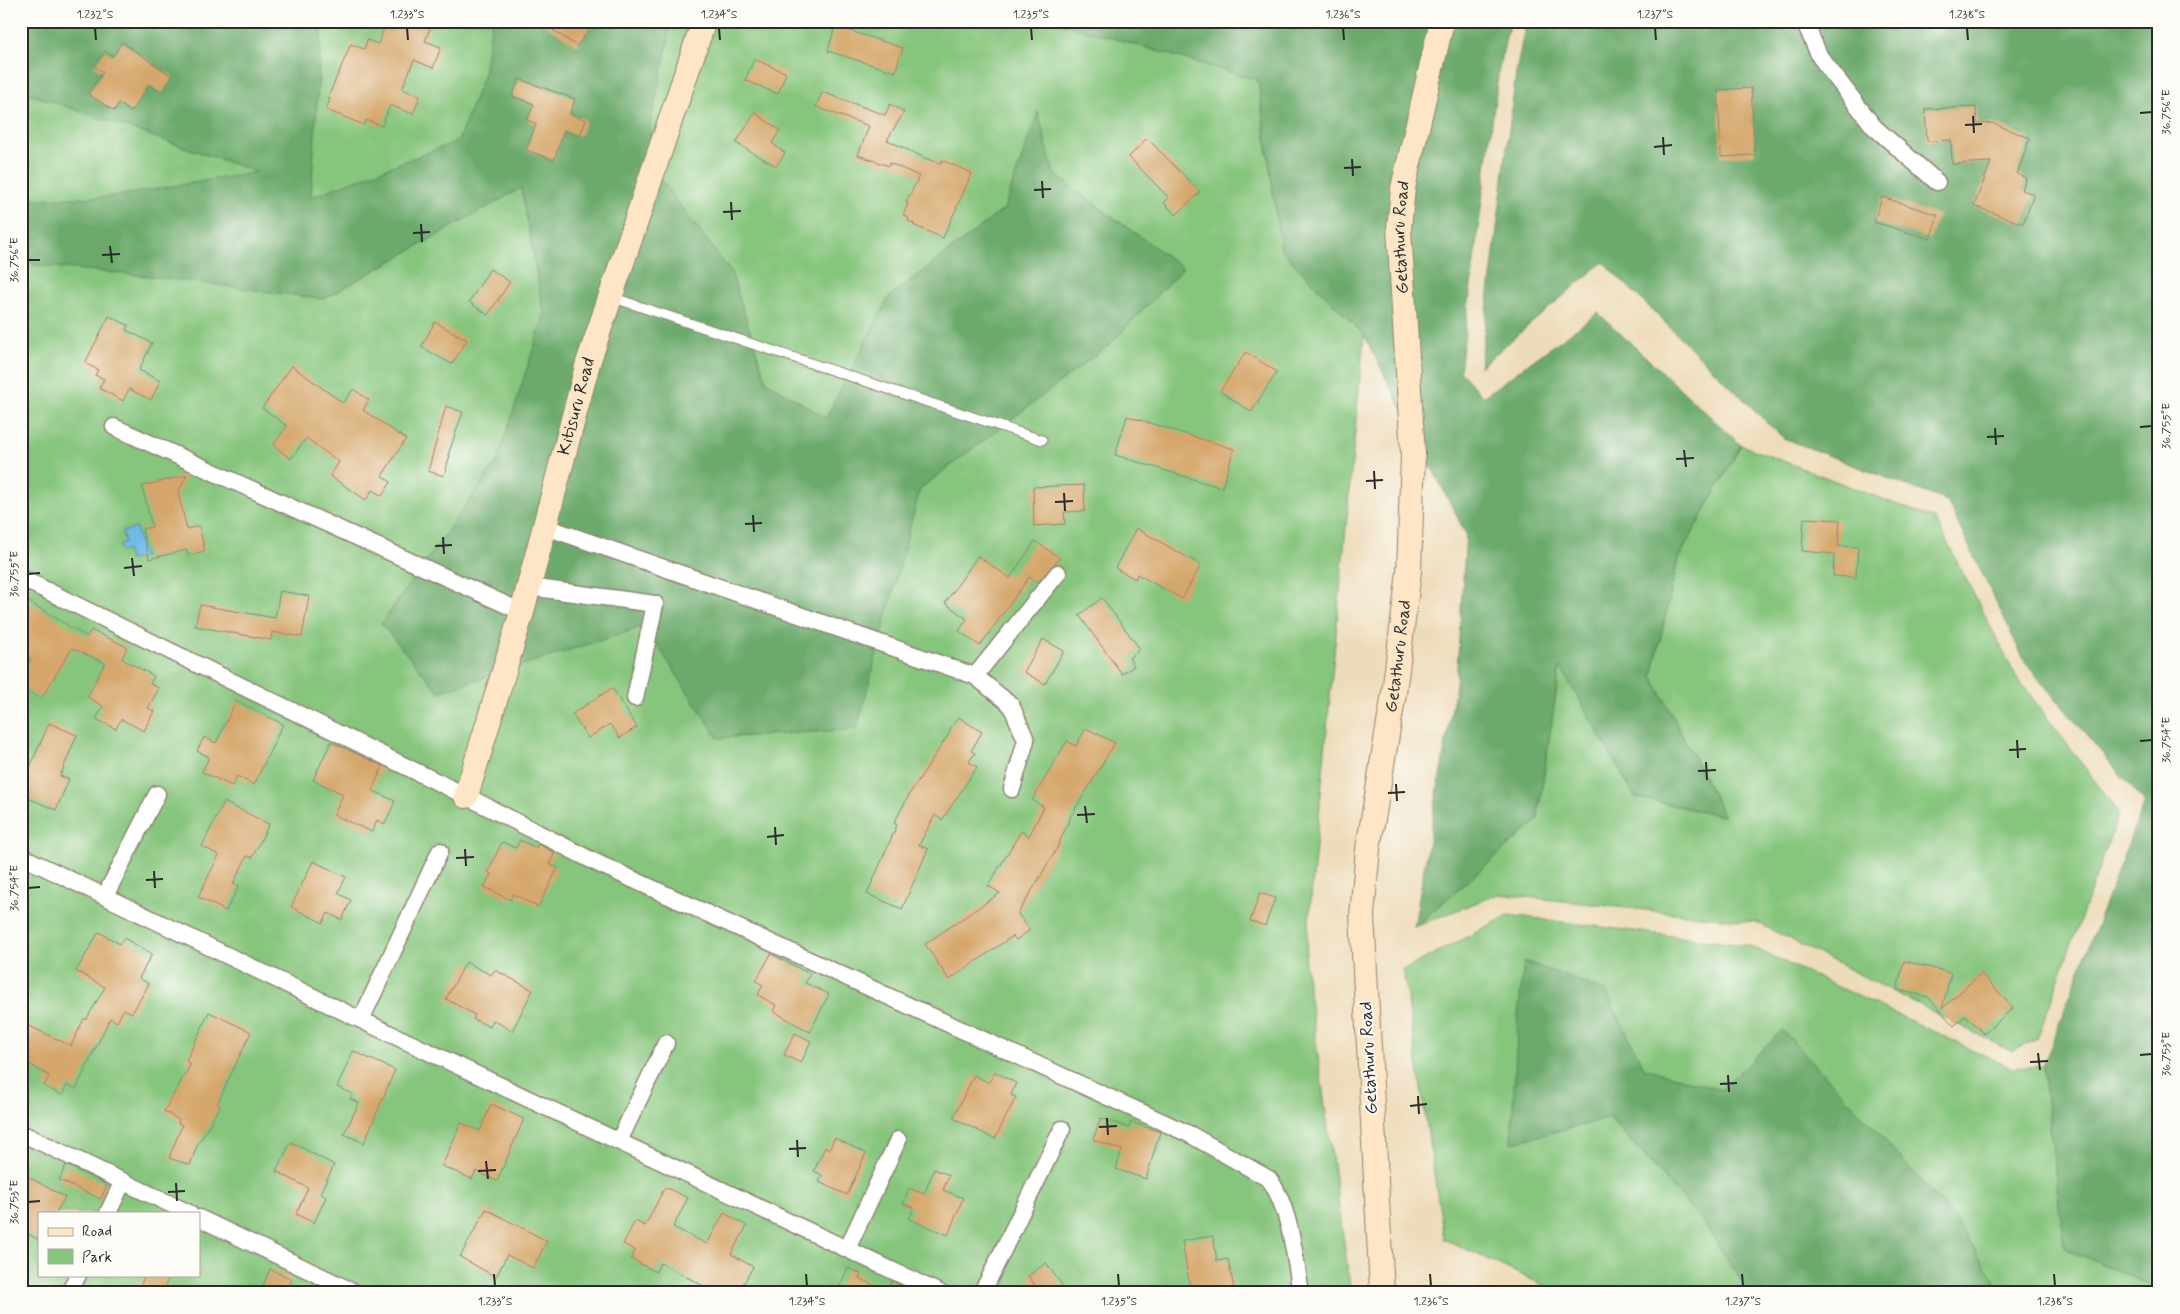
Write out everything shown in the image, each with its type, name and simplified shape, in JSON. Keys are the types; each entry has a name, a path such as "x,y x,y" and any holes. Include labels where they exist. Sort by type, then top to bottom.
{"main road":[{"name":"Kitisuru Road","path":"466,796 546,527 588,363 704,21"},
{"name":"Getathuru Road","path":"1382,1293 1362,915 1368,849 1394,693 1409,572 1413,454 1399,228 1403,188 1442,21"}],"street":[{"path":"1804,21 1820,57 1874,126 1937,182"},
{"path":"114,427 522,612"},
{"path":"546,527 975,676 1011,705 1026,740 1012,789"},
{"path":"975,676 1058,573"},
{"path":"21,578 466,796 596,863 1191,1135 1269,1179 1276,1188 1291,1238 1301,1293"},
{"path":"529,587 656,604 635,698"},
{"path":"105,896 157,794"},
{"path":"361,1020 440,851"},
{"path":"21,856 361,1020 940,1293"},
{"path":"620,1141 666,1043"},
{"path":"981,1293 1062,1129"},
{"path":"21,1133 187,1212"},
{"path":"848,1248 898,1140"},
{"path":"108,1212 123,1182"},
{"path":"200,1218 356,1293"},
{"path":"69,1293 78,1276"}],"lane":[{"path":"611,297 1042,440"}],"green space":[{"path":"21,21 1054,21 1258,80 1281,250 1364,335 1305,963 1351,1293 21,1293"},
{"path":"21,21 322,21 311,197 458,141 484,74 492,21 669,21 668,42 650,125 654,171 731,272 766,381 826,418 889,297 1004,209 1038,112 1054,174 1183,268 1109,345 920,489 857,729 718,738 645,626 439,692 381,624 497,462 544,315 521,188 324,299 157,277 34,265 21,256 21,199 109,197 257,172 21,91"},
{"path":"1054,21 1510,21 1499,68 1460,371 1483,397 1598,313 1741,445 1678,559 1652,676 1724,816 1635,797 1560,666 1537,821 1414,927 1456,684 1466,534 1364,335 1281,250 1258,80"},
{"path":"1526,21 2159,21 2159,1289 2064,1248 2043,1066 2144,802 2026,664 1947,501 1783,438 1603,262 1480,367 1516,73"},
{"path":"1741,445 1935,519 2016,676 2119,813 2037,1039 2012,1052 1756,922 1498,894 1414,927 1537,821 1560,665 1635,797 1724,816 1652,676 1678,559"},
{"path":"1509,915 1750,946 2012,1068 2043,1066 2064,1248 2159,1289 2159,1293 1560,1293 1444,1239 1403,970"},
{"path":"1524,961 1606,991 1644,1068 1722,1090 1782,1030 1875,1129 1954,1218 2003,1293 1749,1293 1701,1219 1610,1118 1511,1143 1518,1017"}],"water":[{"path":"136,528 144,557 129,560 127,551 121,551 119,545 125,542 122,532"}],"building":[{"path":"387,21 433,21 425,41 441,47 433,68 414,60 402,89 420,96 413,114 390,105 382,126 366,120 364,125 326,110 330,99 328,97 351,44 364,49 367,40 378,44"},
{"path":"539,21 582,21 591,27 577,46"},
{"path":"835,26 903,48 895,72 828,51"},
{"path":"122,42 173,77 162,93 149,85 131,112 119,103 114,111 88,94 103,72 94,66 105,51 113,56"},
{"path":"754,59 786,73 778,94 745,80"},
{"path":"519,79 575,99 570,114 586,120 580,136 564,131 554,160 526,150 536,124 527,120 534,104 512,96"},
{"path":"1751,88 1755,155 1721,157 1718,90"},
{"path":"822,92 885,115 890,104 904,112 887,140 927,159 941,163 942,160 972,173 943,238 913,225 914,223 908,221 909,218 903,215 908,204 906,203 919,176 890,163 889,166 858,155 869,126 816,107"},
{"path":"1976,107 1977,124 1992,123 2030,138 2017,174 2026,178 2022,190 2034,194 2023,224 1974,206 1991,162 1952,164 1951,140 1927,141 1925,109"},
{"path":"755,113 780,130 772,143 785,153 776,166 736,143"},
{"path":"1147,138 1200,192 1176,215 1164,203 1169,198 1129,157"},
{"path":"1882,197 1938,215 1930,239 1874,222"},
{"path":"490,269 510,282 488,315 469,302"},
{"path":"109,316 128,325 126,330 152,343 139,370 160,381 151,400 129,389 123,401 99,388 104,379 95,375 98,370 85,363"},
{"path":"435,322 467,340 452,364 421,347"},
{"path":"1246,352 1277,372 1251,412 1220,391"},
{"path":"292,366 343,403 353,389 369,400 363,410 406,439 382,476 391,482 382,496 372,490 366,500 330,476 339,462 306,438 291,459 273,445 287,426 262,408"},
{"path":"446,406 463,412 448,455 450,455 444,476 428,471"},
{"path":"1127,416 1234,449 1222,488 1115,455"},
{"path":"187,475 178,493 187,529 199,526 205,551 188,555 186,550 149,559 142,529 152,527 142,486"},
{"path":"1084,485 1085,511 1064,512 1065,524 1034,526 1033,487"},
{"path":"1804,518 1840,520 1838,546 1858,547 1856,577 1833,576 1834,554 1802,551"},
{"path":"1136,528 1201,565 1182,599 1137,574 1135,579 1115,568"},
{"path":"1035,541 1060,558 1037,583 1029,577 980,646 959,631 967,619 945,603 978,556 1010,578"},
{"path":"280,591 309,596 302,637 272,632 271,640 195,626 200,605 275,618"},
{"path":"21,597 87,637 91,630 127,647 122,659 154,676 150,684 159,688 148,708 154,711 144,731 121,719 116,729 96,719 103,706 87,697 105,663 72,648 41,699 21,687 21,676 31,659 21,653"},
{"path":"1102,598 1140,649 1129,658 1134,666 1122,674 1079,615"},
{"path":"1043,639 1064,651 1045,684 1024,672"},
{"path":"612,688 637,727 620,738 610,724 588,738 572,714"},
{"path":"236,701 283,724 254,785 237,776 232,786 202,772 209,757 197,751 204,737 216,743"},
{"path":"958,717 982,732 971,751 975,753 969,762 977,767 942,820 935,815 919,845 928,849 902,909 867,894 897,825 894,823 910,793"},
{"path":"49,723 77,735 60,776 69,779 56,810 21,795 21,788"},
{"path":"1086,728 1115,743 1071,816 1056,850 1018,914 1030,930 1016,940 1013,936 949,980 925,944 1000,893 988,886 1021,831 1029,836 1044,807 1032,800 1067,741 1076,746"},
{"path":"331,742 383,766 372,790 395,801 385,824 377,820 372,832 334,815 343,794 313,780"},
{"path":"224,802 269,824 252,858 247,856 233,884 239,886 226,911 198,897 219,855 202,846"},
{"path":"520,840 536,848 538,844 555,853 549,864 558,868 538,907 513,894 510,900 484,887 491,874 488,872 502,842 516,848"},
{"path":"313,861 346,877 338,893 351,900 342,920 328,913 323,923 291,907"},
{"path":"1260,893 1275,898 1265,926 1250,921"},
{"path":"99,932 120,944 124,938 152,954 139,978 149,984 132,1013 124,1009 117,1022 110,1018 76,1089 67,1085 62,1095 44,1086 49,1076 21,1059 21,1022 71,1046 84,1018 86,1020 105,987 76,971"},
{"path":"771,954 810,974 805,983 829,994 810,1032 773,1011 776,1005 758,995 763,985 756,981"},
{"path":"1904,961 1951,973 1942,1009 1981,973 2013,1008 1984,1034 1966,1015 1954,1026 1928,997 1897,990"},
{"path":"466,962 491,975 495,970 533,990 512,1031 493,1020 490,1027 473,1019 475,1015 446,999"},
{"path":"209,1012 251,1032 217,1104 220,1106 197,1146 190,1165 169,1158 182,1125 178,1123 179,1120 164,1111 191,1064 186,1061"},
{"path":"795,1033 811,1041 801,1063 784,1055"},
{"path":"353,1051 395,1070 364,1143 344,1134 359,1103 350,1099 353,1094 337,1087"},
{"path":"995,1072 1016,1083 1011,1095 1016,1097 995,1139 953,1118 974,1075 989,1083"},
{"path":"491,1104 524,1119 497,1181 476,1171 472,1179 442,1166 461,1123 480,1131"},
{"path":"1101,1118 1129,1128 1131,1122 1160,1132 1146,1179 1116,1169 1122,1150 1093,1140"},
{"path":"834,1138 866,1153 847,1195 819,1182 822,1175 814,1171 825,1147 830,1149"},
{"path":"291,1142 334,1165 320,1193 326,1197 314,1223 296,1214 308,1188 276,1171"},
{"path":"66,1165 107,1185 101,1199 59,1180"},
{"path":"934,1169 949,1175 943,1190 963,1198 948,1235 909,1219 914,1208 903,1204 909,1188 924,1194"},
{"path":"21,1173 65,1197 57,1212 38,1212 38,1239 21,1230"},
{"path":"665,1187 688,1198 673,1227 707,1244 724,1213 747,1226 731,1254 753,1267 738,1293 717,1293 660,1263 656,1272 631,1259 635,1250 623,1244 635,1221 645,1226"},
{"path":"486,1209 547,1241 533,1268 507,1255 496,1277 460,1257"},
{"path":"1213,1236 1217,1261 1228,1259 1235,1293 1191,1293 1182,1241"},
{"path":"1046,1263 1062,1285 1060,1287 1065,1293 1041,1293 1028,1276"},
{"path":"848,1268 861,1274 859,1278 886,1291 892,1281 916,1293 836,1293"},
{"path":"270,1269 292,1279 286,1293 260,1293"},
{"path":"145,1276 170,1276 162,1293 147,1293 139,1289"}]}
